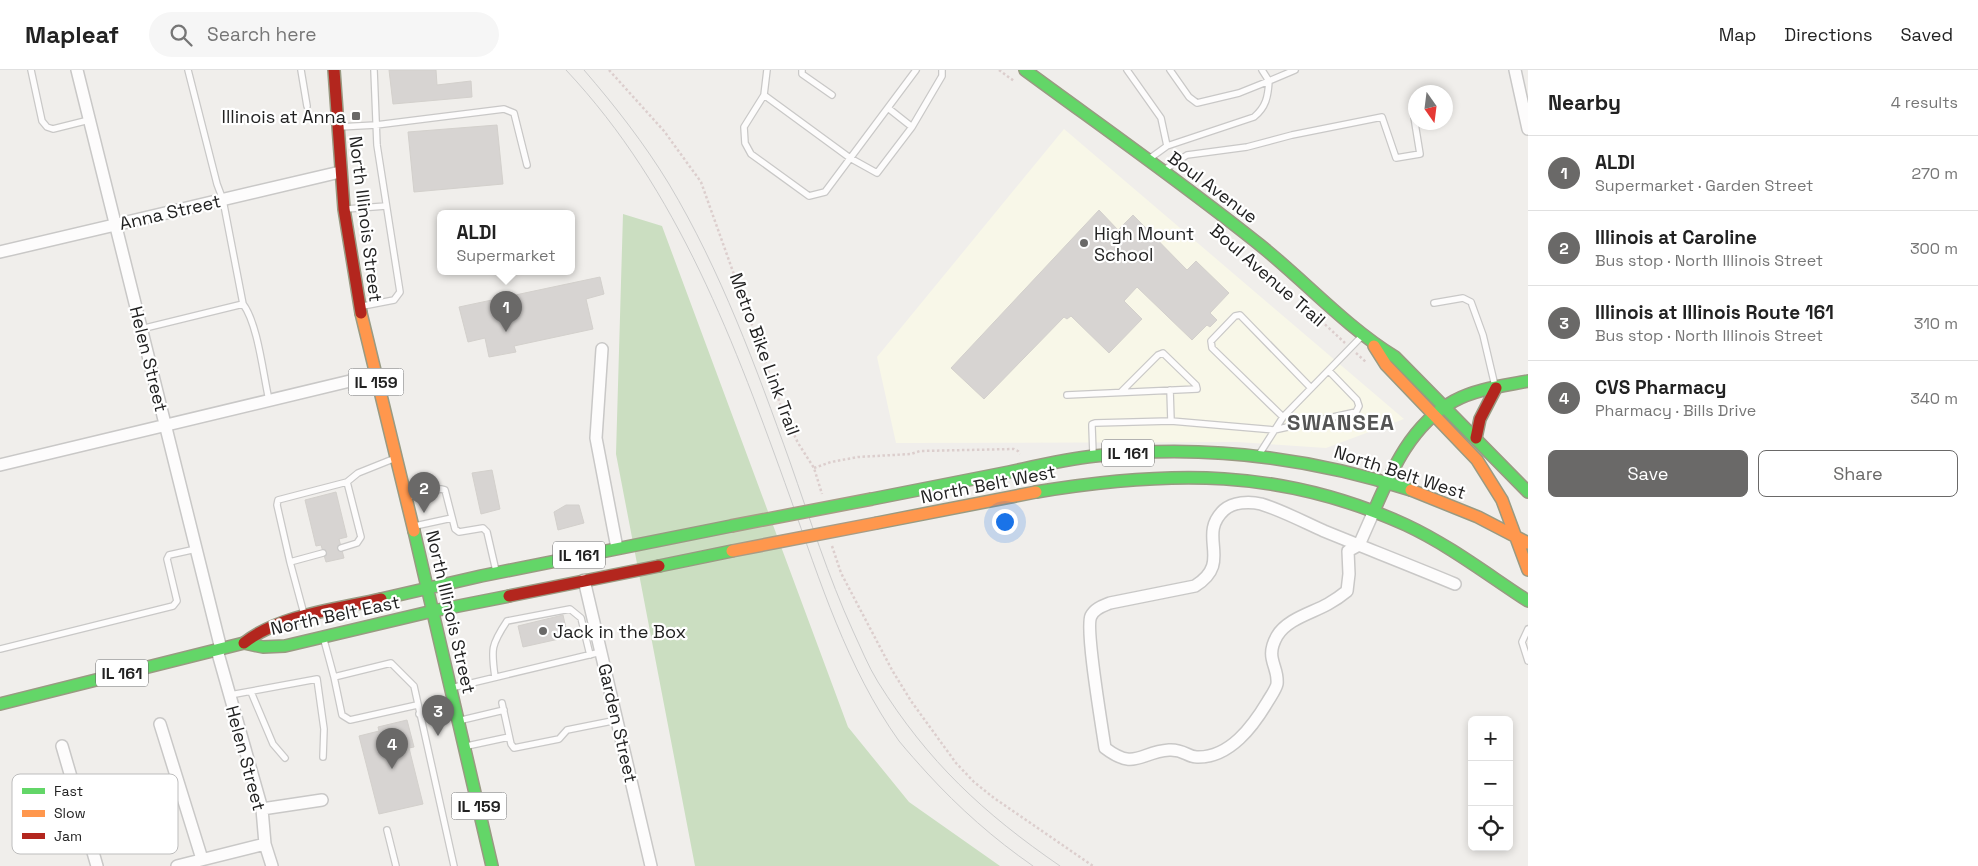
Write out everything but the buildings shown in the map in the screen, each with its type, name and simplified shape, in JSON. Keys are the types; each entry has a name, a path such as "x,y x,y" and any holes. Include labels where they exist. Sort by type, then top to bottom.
{"main road":[{"name":"North Illinois Street","path":"334,70 344,209 360,307 428,588 492,866"},
{"name":"Boul Avenue","path":"1026,70 1163,171 1267,251 1367,338 1394,357 1445,406 1528,492"},
{"name":"Boul Avenue","path":"1367,338 1386,364 1477,460 1488,475 1505,506 1528,570"},
{"path":"1374,511 1386,482 1413,438 1445,406 1455,400 1528,381"},
{"path":"1476,438 1480,419 1496,388"},
{"name":"North Belt West","path":"428,588 617,548 1093,456 1175,451 1259,455 1327,466 1386,482 1457,507 1528,543"},
{"name":"North Belt West","path":"433,611 1059,487 1128,478 1165,476 1225,476 1288,485 1343,499 1407,525 1436,541 1528,601"},
{"name":"North Belt East","path":"0,704 244,643 258,632 278,623 428,588"},
{"name":"North Belt East","path":"244,643 263,647 285,646 433,611"}],"street":[{"name":"Helen Street","path":"77,70 196,549 230,695 262,809 265,844 272,866"},
{"path":"1514,70 1528,129"},
{"name":"Anna Street","path":"0,252 340,172"},
{"path":"602,349 596,438 617,548"},
{"path":"0,465 375,375"},
{"path":"1374,511 1359,545 1348,551 1349,574 1347,592 1329,604 1290,623 1277,635 1271,655 1277,678 1276,685 1260,713 1239,740 1216,755 1195,758 1179,750 1164,751 1138,760 1127,759 1112,754 1105,748 1090,640 1090,617 1097,608 1110,603 1195,586 1205,580 1211,573 1214,561 1212,532 1216,518 1226,508 1242,502 1261,504 1359,545 1455,584"},
{"name":"Garden Street","path":"584,580 595,654 617,720 651,866"},
{"path":"160,724 176,774"},
{"path":"62,746 70,774"},
{"path":"178,782 202,859"},
{"path":"262,809 322,800"},
{"path":"177,866 265,844"}],"lane":[{"path":"31,70 42,121 47,126 53,129 89,120"},
{"path":"188,70 217,184 223,200 243,304 248,310 257,343 268,400"},
{"path":"302,70 307,106"},
{"path":"360,307 394,300 400,292 377,145 374,70"},
{"path":"766,70 764,95 744,127 745,143 751,154 809,196 826,192 916,70"},
{"path":"802,70 802,74 832,95"},
{"path":"764,95 850,158 877,173 912,127 942,76 942,70"},
{"path":"1127,70 1161,118 1167,146"},
{"path":"1170,70 1189,97 1197,103 1239,93 1295,70"},
{"path":"1148,160 1167,146 1254,117 1263,110 1269,82 1262,70"},
{"path":"888,108 912,127"},
{"path":"337,127 376,125 504,109 514,113 527,165"},
{"path":"1163,171 1187,155 1247,147 1292,135 1382,117 1396,158 1420,154 1416,130"},
{"path":"344,209 386,206"},
{"path":"1434,303 1463,298 1471,302 1483,335 1496,388"},
{"path":"141,328 243,304"},
{"path":"1283,417 1212,348 1211,341 1235,316 1240,315 1311,388"},
{"path":"1259,455 1283,417 1350,348 1367,338"},
{"path":"1067,396 1197,389 1163,354 1158,355 1122,392"},
{"path":"1093,456 1092,424 1171,421 1274,430 1356,412 1359,406 1357,400 1329,371"},
{"path":"1170,390 1171,421"},
{"path":"305,616 276,505 278,500 347,482 358,473 395,458"},
{"path":"341,548 357,543 361,537 347,482"},
{"path":"405,498 441,489 445,490 454,529 459,532 482,528 487,532 497,573"},
{"path":"412,527 452,518"},
{"path":"0,649 173,606 177,601 167,559 170,555 196,549"},
{"path":"290,562 323,553"},
{"path":"451,688 595,654 581,618 570,609 507,621 497,636 491,653 496,677"},
{"path":"1528,629 1522,642 1528,661"},
{"path":"323,637 342,715 350,720 417,705"},
{"path":"334,677 392,663 414,686 454,866"},
{"path":"230,695 317,678 324,729 323,756"},
{"path":"251,692 273,744 285,758"},
{"path":"502,703 509,738 514,748 559,739 567,730 617,720"},
{"path":"419,714 455,708"},
{"path":"458,721 504,710"},
{"path":"465,747 509,738"},
{"path":"387,830 396,866"}],"path":[{"name":"Metro Bike Link Trail","path":"609,70 664,131 701,182 790,428 814,468 823,502"},
{"path":"999,70 1020,84"},
{"name":"Boul Avenue Trail","path":"1299,300 1370,367"},
{"path":"814,468 831,462 858,457 910,454 920,451 1014,449 1019,452 1024,469"},
{"path":"831,544 841,573 878,646 911,701 941,744 974,782 1093,866"}],"shaded area":[{"name":"High Mount School","path":"1064,129 1404,419 1326,448 1237,442 896,443 877,357"}],"green space":[{"path":"623,214 662,226 848,727 909,802 1000,866 695,866 616,454"}],"tram line":[{"path":"566,70 606,117 641,166 672,217 700,271 748,383 836,623 864,684 881,713 902,745 952,799 991,834 1033,866"},
{"path":"584,70 650,154 688,217 705,251 750,355 835,589 878,682 917,737 959,784 1006,826 1060,866"}],"traffic: fast":[{"path":"1025,70 1231,222 1277,259 1359,332 1395,357 1528,492"},
{"path":"1374,511 1388,479 1405,449 1426,422 1439,411 1462,397 1490,388 1528,381"},
{"path":"872,499 1073,459 1135,453 1175,452 1254,456 1294,462 1333,469 1411,490"},
{"path":"1036,492 1132,480 1179,478 1224,479 1269,484 1314,493 1360,506 1422,533 1453,551 1528,601"},
{"path":"731,526 872,499"},
{"path":"381,599 481,576 731,526"},
{"path":"414,531 492,866"},
{"path":"659,566 732,551"},
{"path":"0,704 244,643 263,647 285,646 433,611 509,596"}],"traffic: slow":[{"path":"361,313 414,531"},
{"path":"1374,346 1386,365 1477,460 1502,500 1528,570"},
{"path":"1411,490 1478,517 1528,543"},
{"path":"877,523 1036,492"},
{"path":"732,551 877,523"}],"traffic: jam":[{"path":"334,70 344,209 361,313"},
{"path":"1476,438 1480,419 1496,388"},
{"path":"509,596 659,566"},
{"path":"244,643 258,633 291,619 381,599"}],"place":[{"name":"Illinois at Anna","path":"356,116"},
{"name":"High Mount School","path":"1084,243"},
{"name":"ALDI","path":"506,332"},
{"name":"Illinois at Caroline","path":"424,513"},
{"name":"Jack in the Box","path":"543,631"},
{"name":"Illinois at Illinois Route 161","path":"438,736"},
{"name":"CVS Pharmacy","path":"392,769"}],"district":[{"name":"SWANSEA","path":"1341,422"}]}
